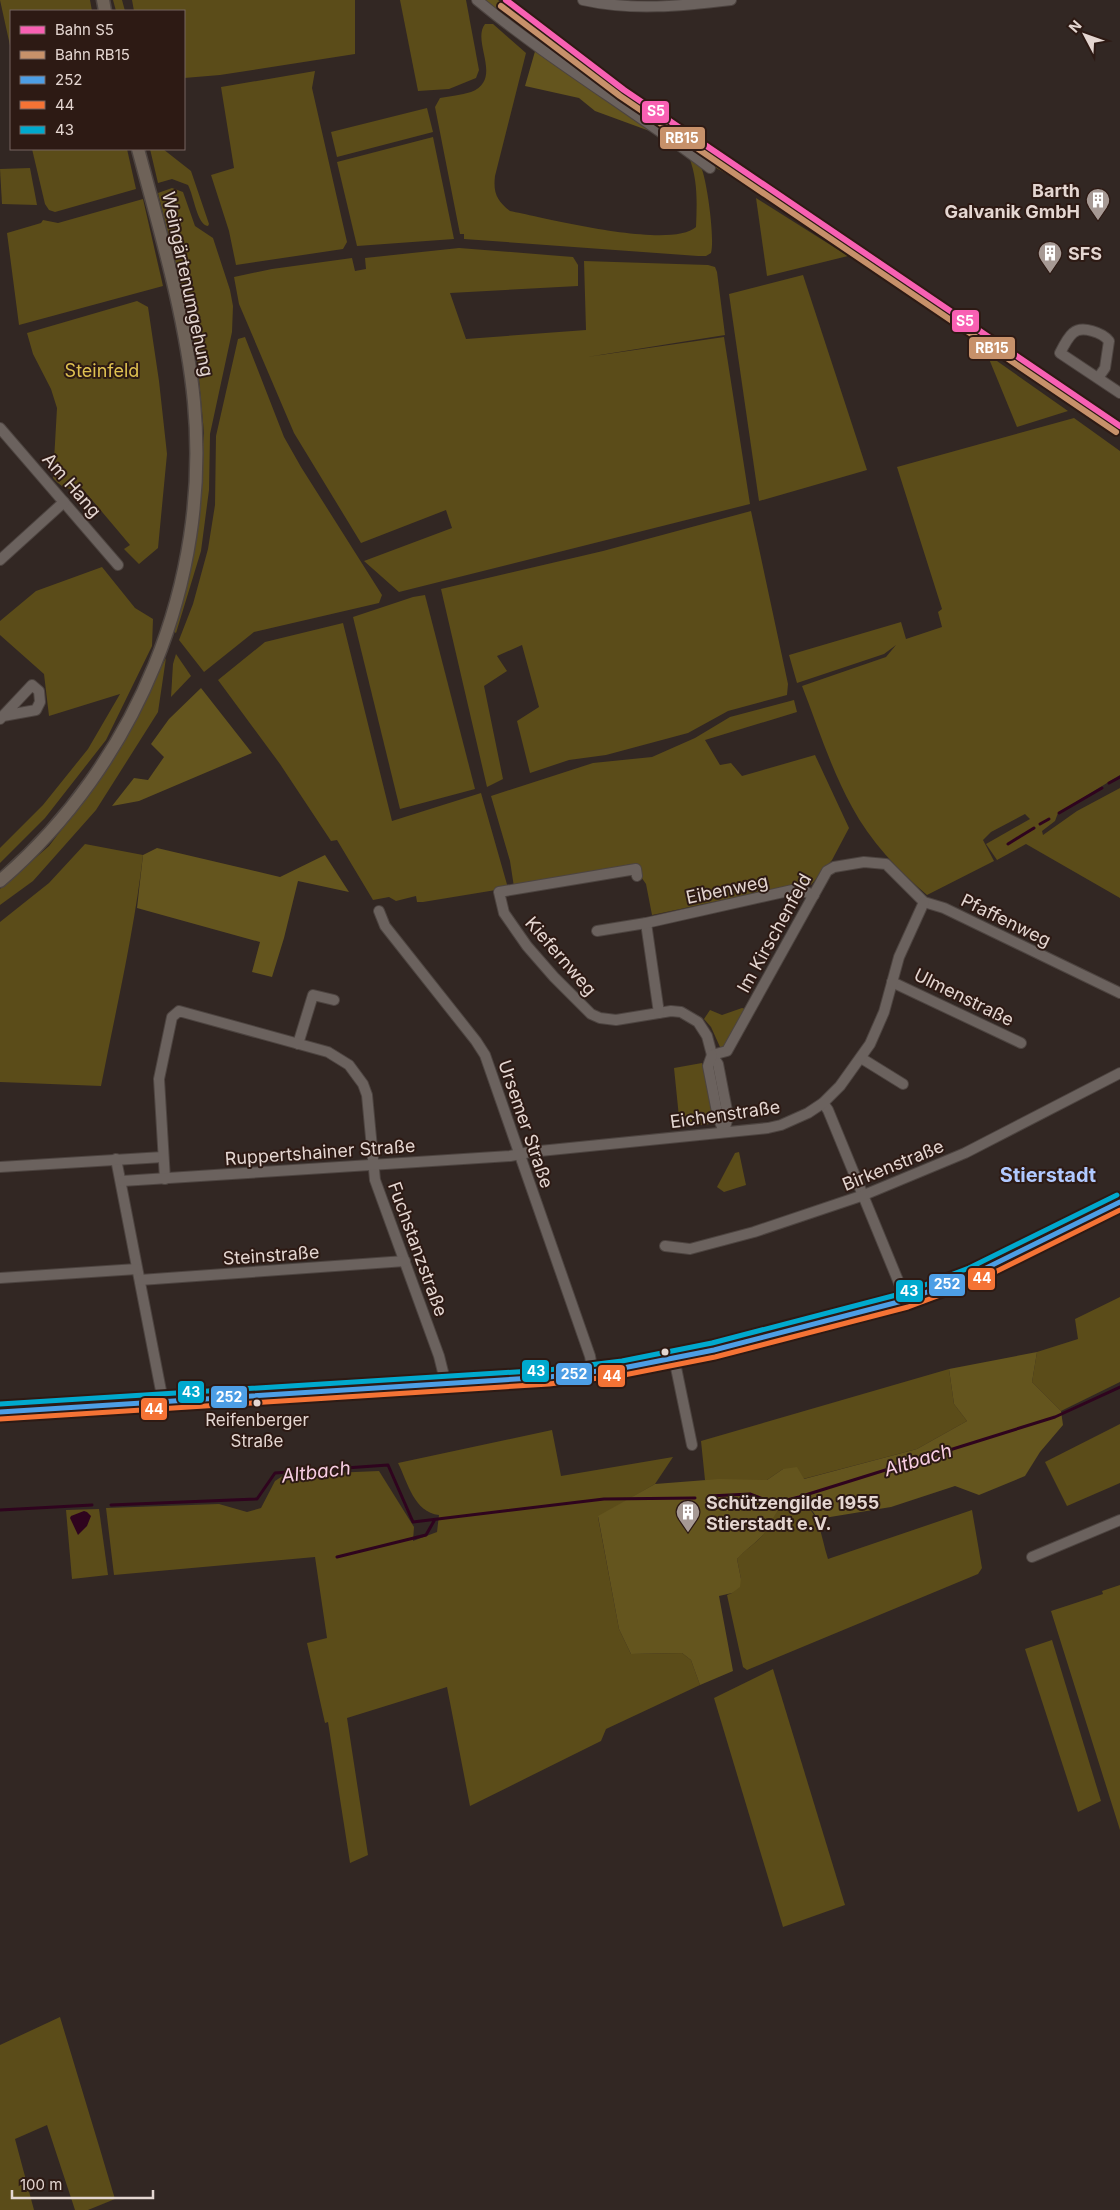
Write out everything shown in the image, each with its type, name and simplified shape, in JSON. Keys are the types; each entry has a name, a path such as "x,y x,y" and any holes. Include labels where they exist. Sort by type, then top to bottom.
{"main road":[{"name":"Weingärtenumgehung","path":"0,881 46,836 96,775 136,708 168,630 185,566 193,515 196,470 195,410 184,336 138,150"}],"street":[{"path":"478,0 605,95 668,136 710,168"},
{"path":"583,0 622,6 657,7 731,0"},
{"path":"1098,378 1105,368 1110,341 1103,335 1081,329 1073,333 1060,353 1120,393"},
{"name":"Am Hang","path":"0,428 118,565"},
{"path":"0,560 64,502"},
{"name":"Im Kirschenfeld","path":"712,1055 727,1051 827,871 834,868 875,862 886,864"},
{"name":"Pfaffenweg","path":"886,864 924,902 944,908 1120,993"},
{"name":"Kiefernweg","path":"637,876 636,869 499,892 504,913 523,940 554,977 591,1014 600,1018 616,1020 659,1012 681,1012 698,1022 707,1036 712,1055 708,1066 718,1117 725,1132"},
{"name":"Eibenweg","path":"596,931 646,923 797,889 814,895"},
{"name":"Eichenstraße","path":"519,1154 781,1125 808,1113 823,1103 840,1086 861,1058 877,1030 899,957 924,902"},
{"name":"Ursemer Straße","path":"379,911 386,926 481,1047 590,1356 593,1373"},
{"path":"646,923 659,1012"},
{"name":"Ulmenstraße","path":"892,982 902,985 1021,1043"},
{"path":"298,1044 313,995 334,1000"},
{"name":"Fuchstanzstraße","path":"164,1179 159,1078 172,1018 179,1011 338,1057 349,1065 363,1084 367,1095 372,1165 375,1180 433,1340 446,1384"},
{"path":"861,1058 903,1084"},
{"name":"Birkenstraße","path":"666,1246 690,1249 754,1232 864,1195 964,1154 1120,1073"},
{"path":"823,1103 828,1110 864,1195 906,1300"},
{"name":"Ruppertshainer Straße","path":"122,1181 519,1154"},
{"path":"0,1167 163,1157"},
{"path":"116,1159 122,1181 163,1401"},
{"path":"0,1412 593,1373 674,1358 776,1335 906,1300 972,1275 1120,1202"},
{"name":"Steinstraße","path":"140,1280 405,1262"},
{"path":"0,1278 137,1269"},
{"path":"674,1358 692,1445"},
{"path":"1032,1557 1120,1520"}],"green space":[{"path":"0,0 90,0 92,10 10,10 10,45"},
{"path":"113,0 122,0 125,10 116,10"},
{"path":"132,0 355,0 355,54 220,75 185,78 185,10 134,10"},
{"path":"400,0 466,0 479,70 476,78 449,89 418,91"},
{"path":"485,24 493,24 526,53 495,176 495,192 502,204 510,211 607,230 635,234 661,235 682,233 696,227 697,200 689,157 701,167 706,184 711,223 711,253 706,256 698,256 464,239 464,234 460,234 435,107 440,98 471,92 481,86 486,70 482,40"},
{"path":"315,71 312,88 347,242 343,249 236,265 229,231 211,175 234,168 221,87"},
{"path":"427,108 433,132 337,157 331,132"},
{"path":"433,137 454,239 357,246 337,162"},
{"path":"32,150 127,150 136,189 55,212 49,210 45,204"},
{"path":"150,150 164,150 191,171 209,224 208,226 201,221 198,215 188,185 172,179 158,183"},
{"path":"30,168 37,205 2,204 0,169"},
{"path":"172,188 183,192 195,226 213,238 230,290 233,306 232,332 210,434 209,490 201,551 176,633 173,631 189,571 194,540 204,433 196,347 158,193"},
{"path":"756,198 848,256 767,276"},
{"path":"143,199 163,286 19,325 7,233 41,223 43,220 58,223"},
{"path":"459,248 573,257 578,265 578,286 450,293 466,339 586,330 584,261 708,265 715,267 725,335 587,357 724,337 750,504 399,592 364,561 452,528 446,510 361,543 294,433 239,304 234,277 272,269 352,258 355,271 366,269 365,258"},
{"path":"803,275 867,470 759,501 729,294"},
{"name":"Steinfeld","path":"137,301 148,307 167,454 158,548 139,564 124,549 130,545 81,487 69,489 59,484 53,478 57,408 51,389 33,354 27,333"},
{"path":"245,337 284,437 382,595 379,603 254,632 204,672 179,640 193,604 208,549 215,505 216,436 238,339"},
{"path":"987,354 1068,411 1017,427"},
{"path":"1074,418 1120,451 1120,775 1058,813 1055,821 1042,831 1043,835 1077,811 1120,788 1120,898 1026,844 997,860 986,844 1030,819 1025,814 991,832 983,840 994,861 927,895 885,854 859,820 844,793 802,686 886,657 896,645 884,654 797,683 789,655 901,622 906,639 942,627 938,612 942,609 897,467"},
{"path":"751,511 788,684 787,695 728,711 688,733 606,755 569,760 530,773 517,721 539,707 522,645 497,656 507,671 484,686 503,779 487,787 441,589 603,551"},
{"path":"102,567 135,608 153,619 152,646 106,740 45,818 0,863 0,848 43,805 88,749 120,694 49,716 44,674 0,635 0,621 36,591"},
{"path":"425,595 475,789 400,809 353,617 413,597"},
{"path":"343,623 392,821 481,793 508,888 423,902 417,902 416,896 396,901 389,897 373,900 337,840 331,841 280,764 218,680 265,642"},
{"path":"176,654 191,676 171,697 173,664"},
{"path":"166,658 158,712 96,810 33,881 0,905 0,889 49,846 98,782"},
{"path":"794,700 797,712 705,740 720,765 731,763 742,776 815,755 849,828 832,860 811,885 732,898 652,915 646,884 632,864 514,887 510,861 491,796 593,763 652,757 695,738 730,717"},
{"path":"85,844 143,855 130,942 101,1086 0,1082 0,922 49,883"},
{"path":"742,1008 746,1009 725,1047 720,1047 711,1027 704,1019 710,1010 722,1015"},
{"path":"702,1063 713,1114 710,1124 680,1127 674,1068"},
{"path":"739,1152 746,1185 724,1192 717,1187 735,1153"},
{"path":"1120,1297 1120,1382 1061,1411 1032,1382 1037,1352 1078,1339 1075,1319"},
{"path":"949,1369 954,1404 967,1421 917,1449 803,1479 783,1469 767,1480 705,1480 701,1441"},
{"path":"1120,1424 1120,1483 1067,1506 1045,1462"},
{"path":"552,1430 561,1476 673,1457 655,1484 598,1517 619,1629 631,1654 682,1653 691,1660 700,1685 606,1729 601,1741 470,1806 447,1687 347,1718 368,1855 350,1863 328,1722 325,1723 307,1643 327,1638 315,1557 114,1575 106,1508 219,1504 247,1512 261,1508 275,1481 284,1475 379,1471 414,1527 413,1541 437,1532 439,1515 430,1513 418,1503 398,1463"},
{"path":"792,1502 803,1502 814,1514 820,1528 828,1559 972,1510 982,1568 978,1574 747,1670 743,1667 727,1595 732,1593 741,1579 737,1559 761,1537 779,1509"},
{"path":"99,1509 108,1575 72,1579 66,1510"},
{"path":"1120,1585 1120,1830 1051,1611 1103,1594 1102,1591"},
{"path":"1052,1640 1101,1801 1078,1812 1025,1649"},
{"path":"773,1669 845,1905 783,1927 714,1698"},
{"path":"60,2017 115,2199 88,2210 75,2210 47,2125 15,2139 34,2210 0,2210 0,2045"}],"shaded area":[{"path":"483,0 498,0 549,41 758,188 753,189 655,133 595,111 579,98 525,86 538,41"},
{"path":"201,688 252,753 139,801 112,806 134,778 148,780 164,757 151,744 169,719"},
{"path":"157,848 280,877 325,855 349,892 298,881 272,977 252,972 260,942 137,908 143,855"},
{"path":"1037,1352 1032,1382 1061,1411 1063,1425 1040,1452 1025,1476 979,1495 955,1486 891,1507 818,1519 803,1502 786,1505 776,1513 761,1537 737,1559 741,1579 740,1587 732,1593 719,1596 733,1671 700,1685 691,1660 682,1653 631,1654 619,1629 598,1516 655,1484 719,1479 767,1480 783,1469 797,1467 804,1479 917,1449 967,1421 954,1404 949,1369"},
{"path":"84,1511 91,1516 87,1526 78,1535 70,1518"}],"waterway":[{"path":"1109,783 1120,777"},
{"path":"1059,813 1102,788"},
{"path":"1040,824 1049,819"},
{"path":"1008,844 1034,828"},
{"name":"Altbach","path":"709,1496 750,1494 766,1500 779,1502 799,1497 1055,1417 1120,1387"},
{"name":"Altbach","path":"111,1505 257,1499 275,1473 388,1465 413,1522 604,1499 695,1498"},
{"name":"Altbach","path":"0,1510 92,1505"},
{"name":"Altbach","path":"337,1557 426,1535 434,1521"}],"rail line":[{"name":"S5","path":"506,0 624,90 1120,426"},
{"name":"RB15","path":"501,6 620,96 1116,432"}],"transit line":[{"name":"43","path":"0,1404 548,1370 622,1361 712,1343 904,1293 969,1268 1117,1195"},
{"name":"252","path":"0,1412 549,1377 623,1368 714,1350 906,1300 972,1275 1120,1202"},
{"name":"44","path":"0,1419 549,1384 624,1375 715,1357 908,1307 975,1282 1120,1210"}],"place":[{"name":"Barth Galvanik GmbH","path":"1098,221"},
{"name":"SFS","path":"1050,274"},
{"name":"Reifenberger Straße","path":"257,1403"},
{"name":"Schützengilde 1955 Stierstadt e.V.","path":"688,1533"}],"district":[{"name":"Stierstadt","path":"1048,1175"}]}
